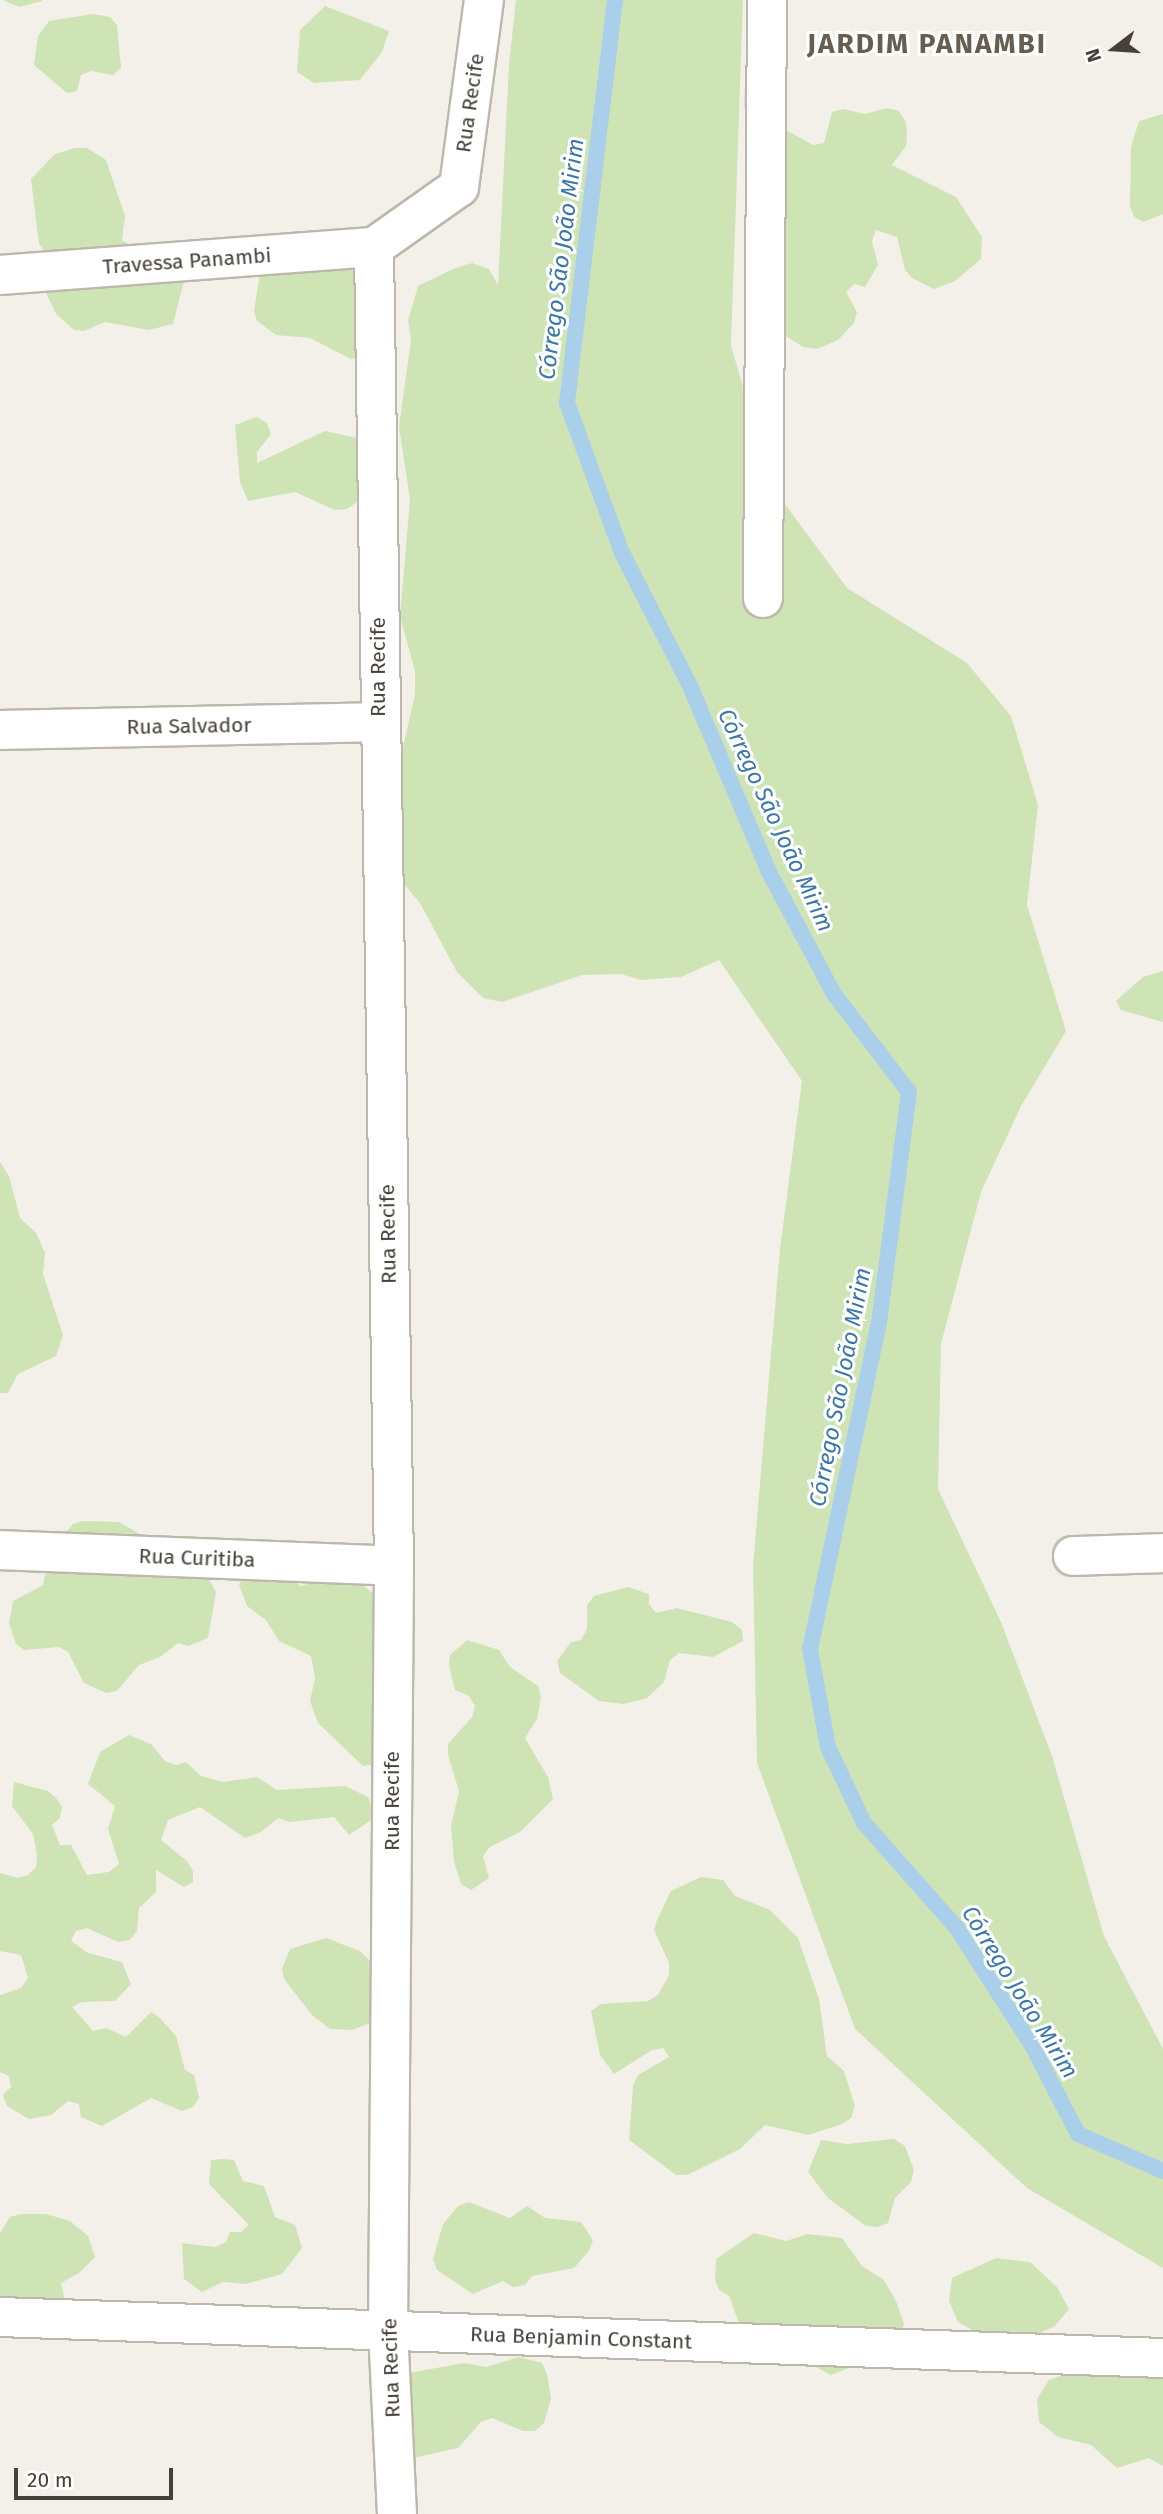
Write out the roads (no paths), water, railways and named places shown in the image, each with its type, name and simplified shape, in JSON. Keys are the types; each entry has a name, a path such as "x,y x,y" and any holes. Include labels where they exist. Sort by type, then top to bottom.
{"street":[{"name":"Rua Recife","path":"397,2514 388,2332 394,1566 378,722 373,247 459,187 484,0"},
{"path":"763,598 767,0"},
{"name":"Travessa Panambi","path":"0,275 373,247"},
{"name":"Rua Salvador","path":"0,730 378,722"},
{"name":"Rua Curitiba","path":"0,1550 394,1566"},
{"path":"1073,1556 1163,1553"},
{"name":"Rua Benjamin Constant","path":"0,2317 1163,2358"}],"waterway":[{"name":"Córrego São João Mirim","path":"615,0 567,403 622,553 690,686 769,872 834,994 909,1092 879,1322 810,1649 828,1747 864,1823 956,1927 1033,2047 1078,2134 1163,2171"}],"district":[{"name":"JARDIM PANAMBI","path":"927,44"}],"water label":[{"name":"Córrego João Mirim","path":"1020,1992"}]}
